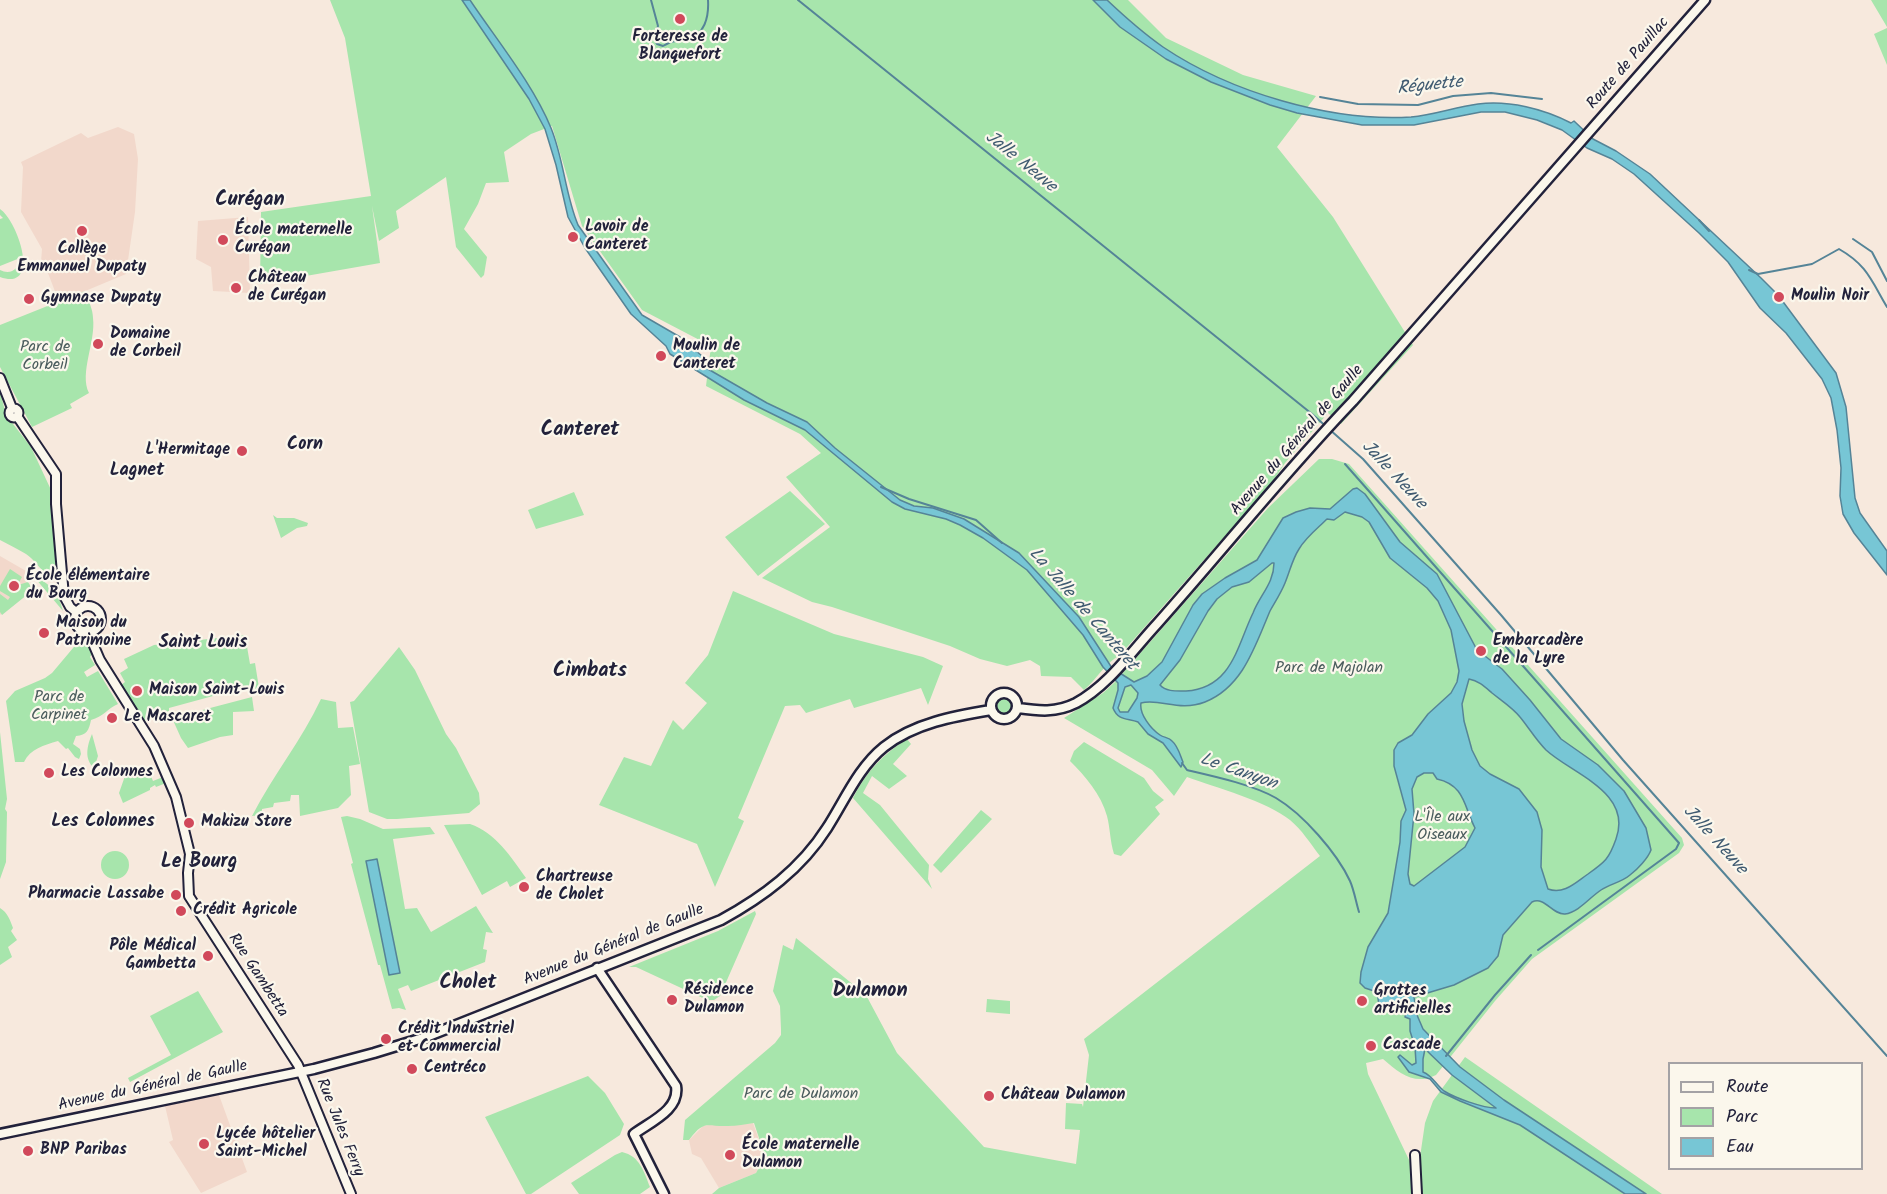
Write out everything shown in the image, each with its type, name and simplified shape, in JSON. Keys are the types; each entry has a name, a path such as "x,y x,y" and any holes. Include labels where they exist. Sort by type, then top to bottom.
{"main road":[{"name":"Route de Pauillac","path":"1575,148 1705,0"},
{"name":"Avenue du Général de Gaulle","path":"1018,708 1048,712 1058,710 1078,702 1106,680 1575,148"},
{"path":"1005,693 1016,700 1018,708 1014,716 1005,720 997,718 992,710 994,698 1005,693"},
{"name":"Avenue du Général de Gaulle","path":"0,1134 301,1072 374,1053 426,1037 721,920 762,896 794,868 818,841 861,771 885,746 925,725 992,710"},
{"path":"597,968 676,1086 677,1094 672,1106 634,1134 664,1194"}],"street":[{"path":"0,378 14,412 56,474 56,504 65,600 76,612 75,622 78,628 93,631 100,622 97,610 86,606 76,612"},
{"name":"Rue Gambetta","path":"93,631 94,646 100,660 158,755 176,797 190,854 189,896 301,1072"},
{"name":"Rue Jules Ferry","path":"301,1072 351,1194"},
{"path":"1415,1155 1417,1194"}],"shaded area":[{"name":"Collège Emmanuel Dupaty","path":"118,127 134,134 138,159 135,212 126,274 59,302 48,273 41,262 42,249 21,212 23,167 21,162 81,133 88,138"},
{"name":"École maternelle Curégan","path":"248,217 250,293 213,291 211,267 196,259 198,221"},
{"name":"École élémentaire du Bourg","path":"0,556 26,571 24,576 31,590 13,602 0,615"},
{"name":"Lycée hôtelier Saint-Michel","path":"219,1095 247,1172 201,1193 169,1142 173,1140 165,1106"},
{"name":"École maternelle Dulamon","path":"753,1123 765,1156 756,1173 719,1188 701,1158 692,1154 689,1140 703,1126"}],"green space":[{"path":"330,0 1128,0 1166,38 1243,75 1316,96 1277,147 1333,217 1413,345 1341,424 1328,413 1285,463 1271,484 1120,655 1109,663 1084,690 1071,677 1041,676 1040,666 1030,660 1007,666 980,659 950,646 812,602 762,578 830,527 786,477 821,453 800,434 706,386 711,346 642,310 582,226 552,126 531,134 504,152 509,182 486,183 478,204 464,229 487,257 484,275 481,278 456,247 446,177 396,211 399,228 379,241 372,206 380,263 260,284 261,212 371,196 345,38"},
{"path":"1871,0 1887,0 1887,27"},
{"path":"1887,28 1887,65 1874,34"},
{"path":"0,209 14,227 22,253 23,265 20,274 13,279 0,277 0,270 7,272 13,270 18,266 20,258 0,266 0,219 3,218 0,215"},
{"name":"Parc de Corbeil","path":"85,291 93,318 86,376 89,393 70,404 72,408 32,427 0,367 0,325"},
{"path":"0,391 6,415 31,447 52,492 56,576 47,573 26,554 0,540"},
{"path":"1319,459 1332,459 1349,464 1682,838 1684,845 1679,853 1532,959 1436,1075 1421,1079 1414,1078 1401,1073 1383,1059 1366,1063 1368,1074 1410,1162 1420,1157 1425,1123 1433,1101 1465,1057 1662,1194 712,1194 719,1188 756,1173 765,1156 754,1123 706,1126 699,1129 689,1140 683,1140 685,1120 775,1043 781,1035 780,1006 773,991 783,945 793,950 796,938 866,995 897,1053 984,1147 1076,1164 1080,1130 1065,1129 1066,1103 1082,1104 1083,1107 1089,1055 1084,1039 1320,856 1290,820 1269,807 1187,777 1174,796 1152,770 1064,718 1103,693 1115,682 1120,673 1122,674 1268,508"},
{"path":"790,491 825,524 758,576 725,537"},
{"path":"574,492 584,515 536,529 528,510"},
{"path":"273,515 277,518 294,518 308,523 307,526 297,528 281,538"},
{"name":"École élémentaire du Bourg","path":"10,569 22,577 15,590 18,585 28,582 33,590 2,615 0,594 8,600 10,597 0,591 0,586"},
{"path":"36,575 57,592 63,611 35,578"},
{"path":"733,591 834,634 923,657 943,666 928,705 921,688 854,708 850,699 806,713 800,705 785,706 738,818 744,821 715,887 697,844 599,805 624,757 651,766 673,720 683,730 707,703 685,683 708,655"},
{"name":"Parc de Carpinet","path":"84,635 89,638 93,652 90,657 95,665 84,672 87,677 98,671 118,704 91,720 87,731 76,736 73,744 80,749 79,759 58,741 34,751 24,762 15,762 6,701 15,691 52,673"},
{"path":"245,635 250,664 255,663 259,688 213,696 169,708 169,711 144,722 120,686 125,682 120,673 128,668 124,659 154,645"},
{"path":"399,647 415,670 446,734 456,748 479,793 480,804 469,813 387,819 369,812 350,702 354,701"},
{"path":"252,697 254,711 233,712 233,735 188,748 172,718"},
{"path":"1000,697 1008,697 1013,702 1011,713 1000,715 995,710 995,702"},
{"path":"321,699 336,702 338,728 353,727 360,764 349,766 351,795 338,808 300,816 299,795 291,795 290,801 274,803 273,807 262,809 262,815 252,816 305,729"},
{"path":"0,732 7,812 6,862 0,879"},
{"path":"92,734 98,756 94,768 87,752"},
{"path":"907,739 911,744 893,764 907,776 889,789 872,776 863,793 880,805 929,865 928,879 932,889 853,798 876,764"},
{"path":"1084,742 1144,778 1153,791 1164,800 1155,807 1160,814 1121,856 1114,854 1107,816 1101,800 1087,779 1070,761 1074,751"},
{"path":"147,767 153,781 163,777 166,783 156,787 155,785 150,790 123,803 119,793 125,776"},
{"path":"981,810 992,819 941,873 933,865"},
{"path":"347,816 383,829 430,827 435,834 393,839 405,909 417,908 431,932 476,906 493,933 486,932 483,949 487,950 485,962 411,991 408,985 398,989 406,1010 392,1009 380,965 378,965 341,817"},
{"path":"470,824 488,833 509,854 526,878 510,887 507,881 482,895 444,825"},
{"path":"115,851 125,855 129,865 125,875 115,879 105,875 101,865 105,855"},
{"path":"0,908 8,917 13,928 11,931 17,940 8,947 12,957 0,965"},
{"path":"755,911 756,914 720,996 714,1000 707,1000 636,967 629,967 718,931"},
{"path":"198,991 223,1032 130,1082 128,1078 171,1055 150,1016"},
{"path":"987,999 1010,1001 1010,1014 986,1012"},
{"path":"588,1076 605,1093 624,1124 620,1135 531,1194 526,1194 485,1117"},
{"path":"622,1152 637,1161 650,1187 640,1194 579,1194 571,1183"}],"water":[{"path":"462,0 470,0 514,62 534,95 551,128 578,225 642,315 680,337 702,356 701,365 767,403 807,422 835,448 900,500 964,519 1019,553 1079,617 1112,668 1134,682 1147,676 1162,662 1193,605 1202,594 1257,560 1283,518 1310,508 1330,509 1353,489 1357,488 1365,494 1400,542 1437,574 1477,650 1502,669 1561,739 1598,765 1624,791 1646,828 1651,850 1630,875 1601,890 1570,913 1560,914 1541,901 1532,902 1503,935 1498,956 1488,968 1454,985 1414,997 1417,1015 1423,1029 1460,1067 1504,1100 1646,1194 1625,1194 1520,1125 1441,1092 1430,1079 1409,1072 1398,1057 1400,1055 1412,1065 1416,1063 1410,1019 1405,1017 1406,1011 1381,1008 1377,992 1365,988 1360,983 1368,947 1388,913 1400,842 1401,821 1406,810 1394,766 1394,750 1398,743 1412,735 1428,714 1451,693 1457,682 1459,671 1451,630 1438,601 1427,588 1390,558 1369,522 1362,517 1345,512 1334,520 1327,519 1305,541 1295,557 1246,664 1229,686 1218,695 1205,702 1187,706 1155,702 1141,703 1142,712 1150,725 1176,745 1183,762 1181,767 1163,743 1148,734 1138,722 1120,717 1115,712 1113,708 1118,683 1103,667 1083,635 1027,570 983,538 960,525 946,519 905,509 892,502 805,430 744,400 670,354 666,346 631,314 585,248 568,217 545,129 529,99","holes":["1274,563 1272,577 1231,663 1223,674 1214,682 1201,688 1179,691 1162,687 1160,685 1180,660 1217,599 1232,587 1249,582","1469,679 1484,686 1520,717 1546,750 1597,786 1616,809 1619,823 1609,856 1570,887 1559,890 1548,889 1541,867 1542,830 1537,812 1519,789 1490,774 1480,766 1472,750 1462,704","1131,685 1138,693 1128,712 1120,712 1118,708 1125,687","1424,773 1433,773 1437,779 1453,786 1458,792 1475,828 1465,847 1414,886 1410,884 1408,874 1414,814 1412,789 1417,777","1425,1049 1452,1075 1496,1108 1449,1094 1423,1072"]},
{"path":"1093,0 1107,0 1148,36 1190,63 1219,78 1282,101 1348,115 1380,117 1420,116 1469,105 1490,103 1526,107 1571,123 1574,121 1593,139 1616,151 1650,174 1778,295 1836,373 1846,407 1855,498 1860,513 1887,551 1887,575 1854,533 1843,514 1837,430 1831,398 1822,379 1786,333 1760,308 1728,262 1634,174 1612,159 1587,148 1562,130 1537,120 1505,112 1481,112 1414,125 1362,125 1297,113 1270,105 1211,82 1166,59 1120,27"},
{"path":"377,859 400,973 389,975 366,861"}],"waterway":[{"path":"651,0 658,26 654,37 657,44 663,46 673,41 692,38 702,30 708,12 708,0"},
{"name":"Jalle Neuve","path":"798,0 1312,414 1363,459 1501,615 1623,760 1887,1056"},
{"name":"Réguette","path":"1320,97 1358,104 1418,105 1453,96 1491,93 1542,99"},
{"path":"1699,220 1709,231"},
{"path":"1853,239 1872,252 1887,281"},
{"path":"1749,270 1758,274 1812,264 1839,249 1862,267 1887,307"},
{"path":"1345,464 1679,843 1676,849 1538,950"},
{"name":"La Jalle de Canteret","path":"881,487 909,499 976,520 1002,543"},
{"name":"Le Canyon","path":"1182,763 1187,770 1233,781 1267,793 1297,814 1337,858 1351,885 1359,912"},
{"path":"1446,1056 1531,955"}],"place":[{"name":"Forteresse de Blanquefort","path":"680,19"},
{"name":"Collège Emmanuel Dupaty","path":"82,231"},
{"name":"Lavoir de Canteret","path":"573,237"},
{"name":"École maternelle Curégan","path":"223,240"},
{"name":"Château de Curégan","path":"236,288"},
{"name":"Moulin Noir","path":"1779,297"},
{"name":"Gymnase Dupaty","path":"29,299"},
{"name":"Domaine de Corbeil","path":"98,344"},
{"name":"Moulin de Canteret","path":"661,356"},
{"name":"L'Hermitage","path":"242,451"},
{"name":"École élémentaire du Bourg","path":"14,586"},
{"name":"Maison du Patrimoine","path":"44,633"},
{"name":"Embarcadère de la Lyre","path":"1481,651"},
{"name":"Maison Saint-Louis","path":"137,691"},
{"name":"Le Mascaret","path":"112,718"},
{"name":"Les Colonnes","path":"49,773"},
{"name":"Makizu Store","path":"189,823"},
{"name":"Chartreuse de Cholet","path":"524,887"},
{"name":"Pharmacie Lassabe","path":"176,895"},
{"name":"Crédit Agricole","path":"181,911"},
{"name":"Pôle Médical Gambetta","path":"208,956"},
{"name":"Résidence Dulamon","path":"672,1000"},
{"name":"Grottes artificielles","path":"1362,1001"},
{"name":"Crédit Industriel et Commercial","path":"386,1039"},
{"name":"Cascade","path":"1371,1046"},
{"name":"Centréco","path":"412,1069"},
{"name":"Château Dulamon","path":"989,1096"},
{"name":"Lycée hôtelier Saint-Michel","path":"204,1144"},
{"name":"BNP Paribas","path":"28,1151"},
{"name":"École maternelle Dulamon","path":"730,1155"}],"district":[{"name":"Curégan","path":"250,202"},
{"name":"Canteret","path":"580,432"},
{"name":"Corn","path":"305,446"},
{"name":"Lagnet","path":"137,472"},
{"name":"Saint Louis","path":"203,644"},
{"name":"Cimbats","path":"590,673"},
{"name":"Les Colonnes","path":"103,823"},
{"name":"Le Bourg","path":"199,864"},
{"name":"Cholet","path":"468,985"},
{"name":"Dulamon","path":"870,993"}],"park label":[{"name":"Parc de Majolan","path":"1329,669"},
{"name":"L'Île aux Oiseaux","path":"1442,827"},
{"name":"Parc de Dulamon","path":"801,1095"}]}
